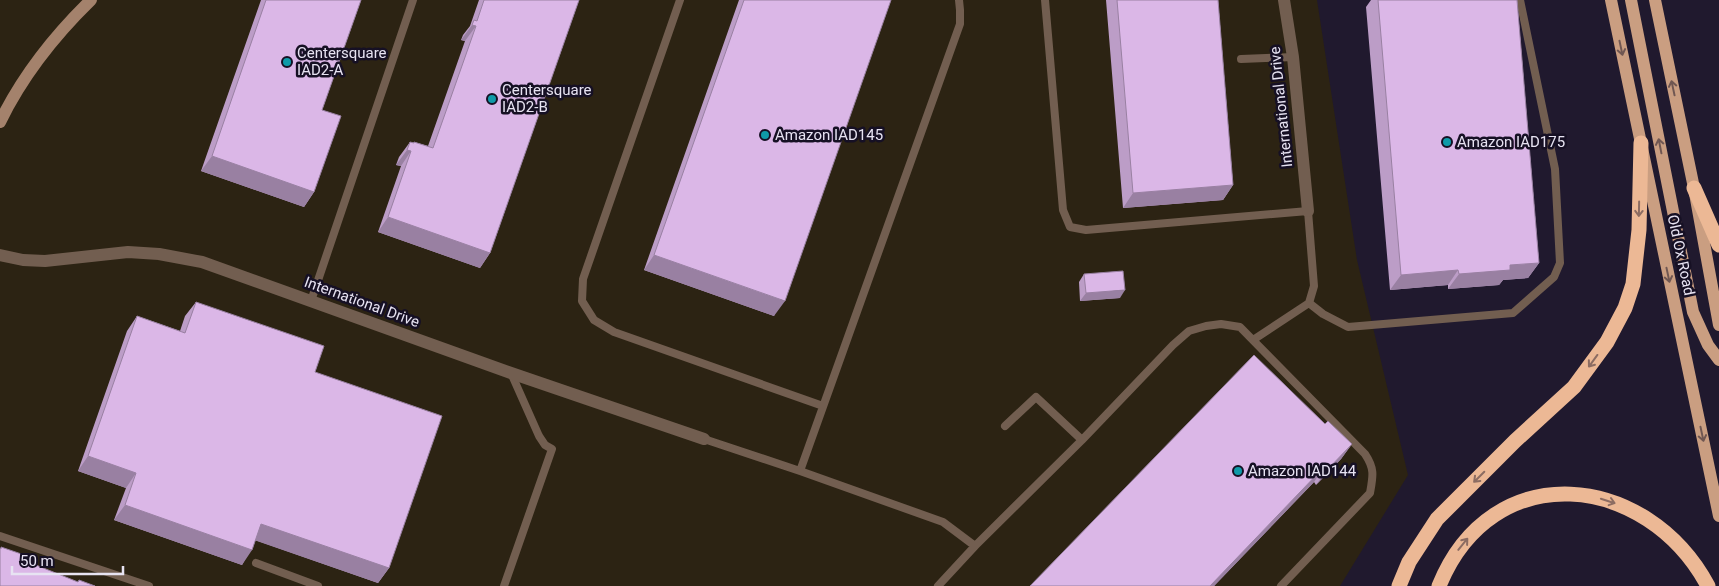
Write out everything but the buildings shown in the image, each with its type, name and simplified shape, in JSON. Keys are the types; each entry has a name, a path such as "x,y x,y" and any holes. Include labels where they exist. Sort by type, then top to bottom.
{"highway":[{"path":"1398,586 1409,562 1437,519 1515,440 1574,387 1607,342 1625,308 1633,284 1639,230 1641,143"},
{"path":"1694,188 1719,245"},
{"path":"1439,586 1443,574 1463,543 1490,517 1515,503 1533,497 1567,493 1596,497 1621,505 1652,522 1681,548 1708,586"}],"main road":[{"path":"0,122 8,104 22,83 65,28 90,0"},
{"name":"Old Ox Road","path":"1611,0 1719,516"},
{"path":"1631,0 1693,312 1708,345 1719,360"},
{"name":"Old Ox Road","path":"1656,0 1694,188 1719,325"}],"street":[{"name":"International Drive","path":"1284,0 1293,57 1308,211"},
{"name":"International Drive","path":"0,255 23,260 45,261 128,252 184,258 202,262 511,373 704,439"}],"lane":[{"path":"311,301 413,0"},
{"path":"680,0 583,279 582,301 594,320 614,332 824,406"},
{"path":"800,471 960,24 958,0"},
{"path":"1045,0 1063,210 1070,227 1086,230 1308,211 1314,286 1309,303 1253,340"},
{"path":"1309,303 1323,314 1348,327 1513,313 1554,277 1560,263 1555,170 1520,0"},
{"path":"1241,59 1293,57"},
{"path":"938,586 975,546 1082,440 1172,345 1189,332 1221,324 1240,327 1365,454 1372,464 1373,478 1370,493 1282,586"},
{"path":"504,586 552,449 545,445 539,436 511,373"},
{"path":"1005,426 1036,396 1082,440"},
{"path":"704,439 943,522 975,546"},
{"path":"0,536 149,586"},
{"path":"256,563 318,586"}],"shaded area":[{"path":"0,0 1317,0 1357,260 1408,475 1340,586 0,586"}],"place":[{"name":"Centersquare IAD2-A","path":"287,62"},
{"name":"Centersquare IAD2-B","path":"492,99"},
{"name":"Amazon IAD145","path":"765,135"},
{"name":"Amazon IAD175","path":"1447,142"},
{"name":"Amazon IAD144","path":"1238,471"}]}
